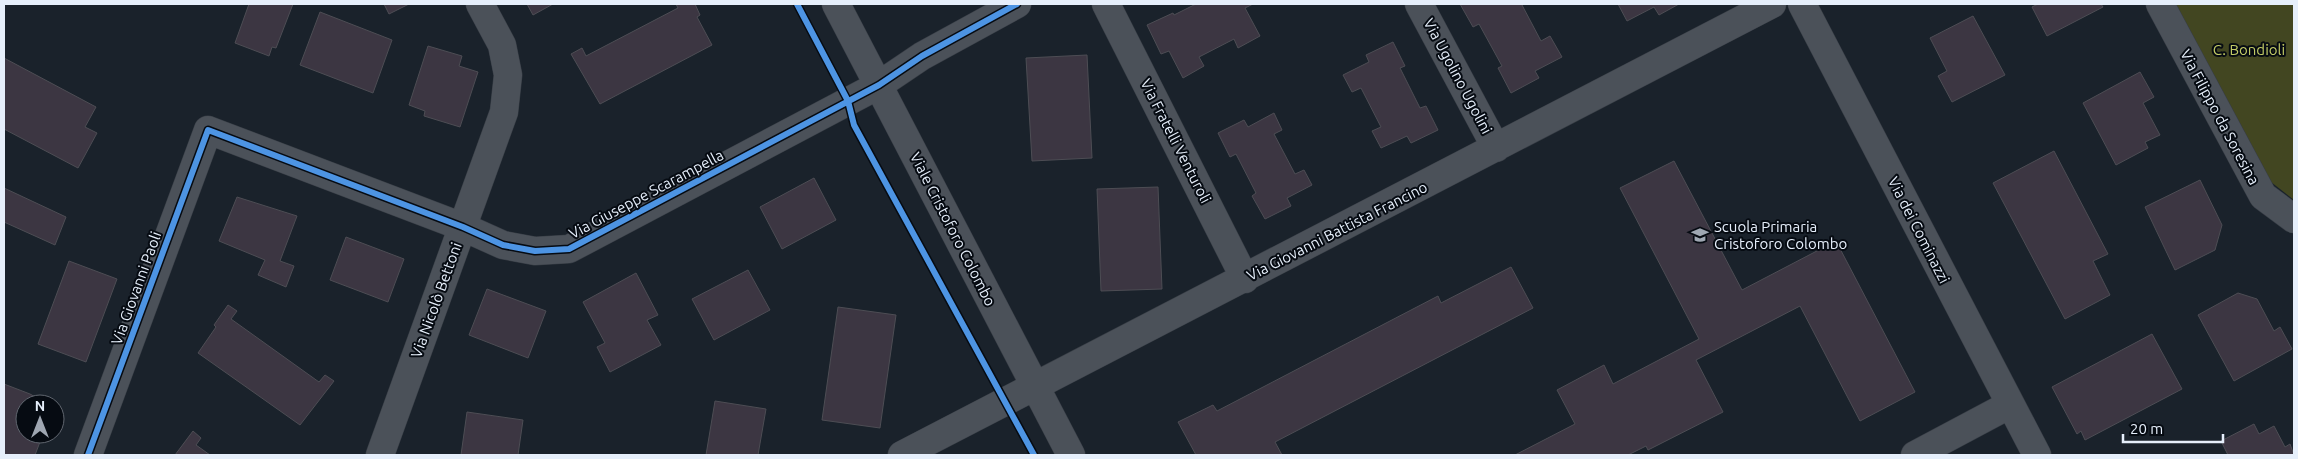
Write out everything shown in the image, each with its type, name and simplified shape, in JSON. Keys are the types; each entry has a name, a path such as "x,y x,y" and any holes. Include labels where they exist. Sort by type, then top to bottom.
{"street":[{"name":"Via Nicolò Bettoni","path":"380,455 504,112 508,75 502,45 480,4"},
{"name":"Viale Cristoforo Colombo","path":"836,4 1071,455"},
{"name":"Via Giuseppe Scarampella","path":"208,130 464,227 503,245 535,251 569,249 879,85 922,56 1017,4"},
{"name":"Via Fratelli Venturoli","path":"1106,4 1245,278"},
{"name":"Via Ugolino Ugolini","path":"1420,4 1496,148"},
{"name":"Via Giovanni Battista Francino","path":"902,455 1772,4"},
{"name":"Via dei Cominazzi","path":"1802,4 2009,405 2037,455"},
{"name":"Via Filippo da Soresina","path":"2160,4 2262,196 2294,219"},
{"name":"Via Giovanni Paoli","path":"88,455 208,130"},
{"path":"1915,455 2009,405"}],"green space":[{"name":"C. Bondioli","path":"2175,4 2294,4 2294,200 2271,182 2261,166"}],"building":[{"path":"249,4 293,4 276,48 272,47 269,56 235,43"},
{"path":"384,4 409,4 389,14"},
{"path":"527,4 553,4 533,15"},
{"path":"676,4 695,4 700,15 697,17 712,45 600,104 571,54 582,48 586,56 678,8"},
{"path":"1196,4 1253,4 1245,8 1260,36 1238,48 1234,39 1199,57 1204,66 1183,78 1169,51 1161,54 1147,25"},
{"path":"1460,4 1524,4 1522,5 1541,41 1550,36 1562,57 1535,71 1539,78 1511,93 1498,68 1502,66 1479,24 1473,27"},
{"path":"1618,4 1679,4 1659,15 1654,7 1627,21"},
{"path":"2038,4 2101,4 2103,7 2047,36 2032,7"},
{"path":"320,12 392,40 373,93 300,65"},
{"path":"1973,16 2005,75 1952,102 1938,76 1947,71 1930,38"},
{"path":"1393,42 1405,66 1400,68 1420,108 1426,106 1438,130 1411,143 1407,136 1381,148 1372,131 1381,127 1361,88 1352,92 1343,75 1369,62 1366,55"},
{"path":"428,46 462,56 459,66 478,72 460,127 424,116 425,111 409,105"},
{"path":"1087,55 1092,158 1032,161 1026,58"},
{"path":"4,58 96,107 85,127 97,133 78,168 4,129"},
{"path":"2140,72 2154,97 2143,103 2160,135 2145,142 2148,148 2116,165 2083,103"},
{"path":"1274,113 1282,130 1274,134 1295,174 1304,170 1312,185 1287,198 1291,206 1265,219 1252,196 1256,193 1236,154 1230,157 1218,133 1244,120 1248,127"},
{"path":"2054,151 2108,254 2093,261 2110,295 2065,319 1993,183"},
{"path":"1674,161 1742,290 1836,241 1915,392 1860,421 1800,306 1696,360 1723,412 1648,450 1646,446 1628,455 1515,455 1575,424 1557,390 1604,365 1613,384 1699,339 1620,188"},
{"path":"814,178 836,220 782,249 760,207"},
{"path":"2200,180 2222,225 2215,250 2175,270 2145,207"},
{"path":"1158,187 1162,289 1101,291 1097,189"},
{"path":"4,188 66,217 55,245 4,222"},
{"path":"237,197 297,216 280,261 294,266 286,287 258,275 265,260 219,241"},
{"path":"346,237 404,259 388,302 330,280"},
{"path":"69,261 117,279 86,362 38,344"},
{"path":"1511,267 1533,308 1275,442 1282,455 1196,455 1178,422 1213,405 1217,411 1438,296 1441,303"},
{"path":"748,270 770,310 714,340 692,299"},
{"path":"636,273 658,315 647,320 661,345 610,372 597,347 605,343 583,302"},
{"path":"487,289 546,311 528,358 469,335"},
{"path":"2238,293 2257,299 2274,331 2280,327 2292,349 2234,381 2198,315"},
{"path":"228,305 237,311 231,319 319,382 325,375 334,381 300,425 198,353"},
{"path":"838,307 896,315 880,428 822,420"},
{"path":"2152,334 2182,389 2085,440 2081,431 2077,434 2052,387"},
{"path":"4,384 30,394 15,394 15,444 39,444 35,455 4,455"},
{"path":"715,401 766,409 758,455 706,455"},
{"path":"467,412 523,420 518,455 461,455"},
{"path":"2254,424 2259,434 2274,426 2285,447 2290,444 2294,455 2228,455 2221,441"},
{"path":"193,431 201,438 196,445 210,455 175,455"}],"cycle path":[{"path":"797,4 848,101 854,125 1034,455"},
{"path":"88,455 208,130 463,227 503,245 535,251 569,249 879,85 922,56 1017,4"}],"place":[{"name":"Scuola Primaria Cristoforo Colombo","path":"1700,235"}]}
